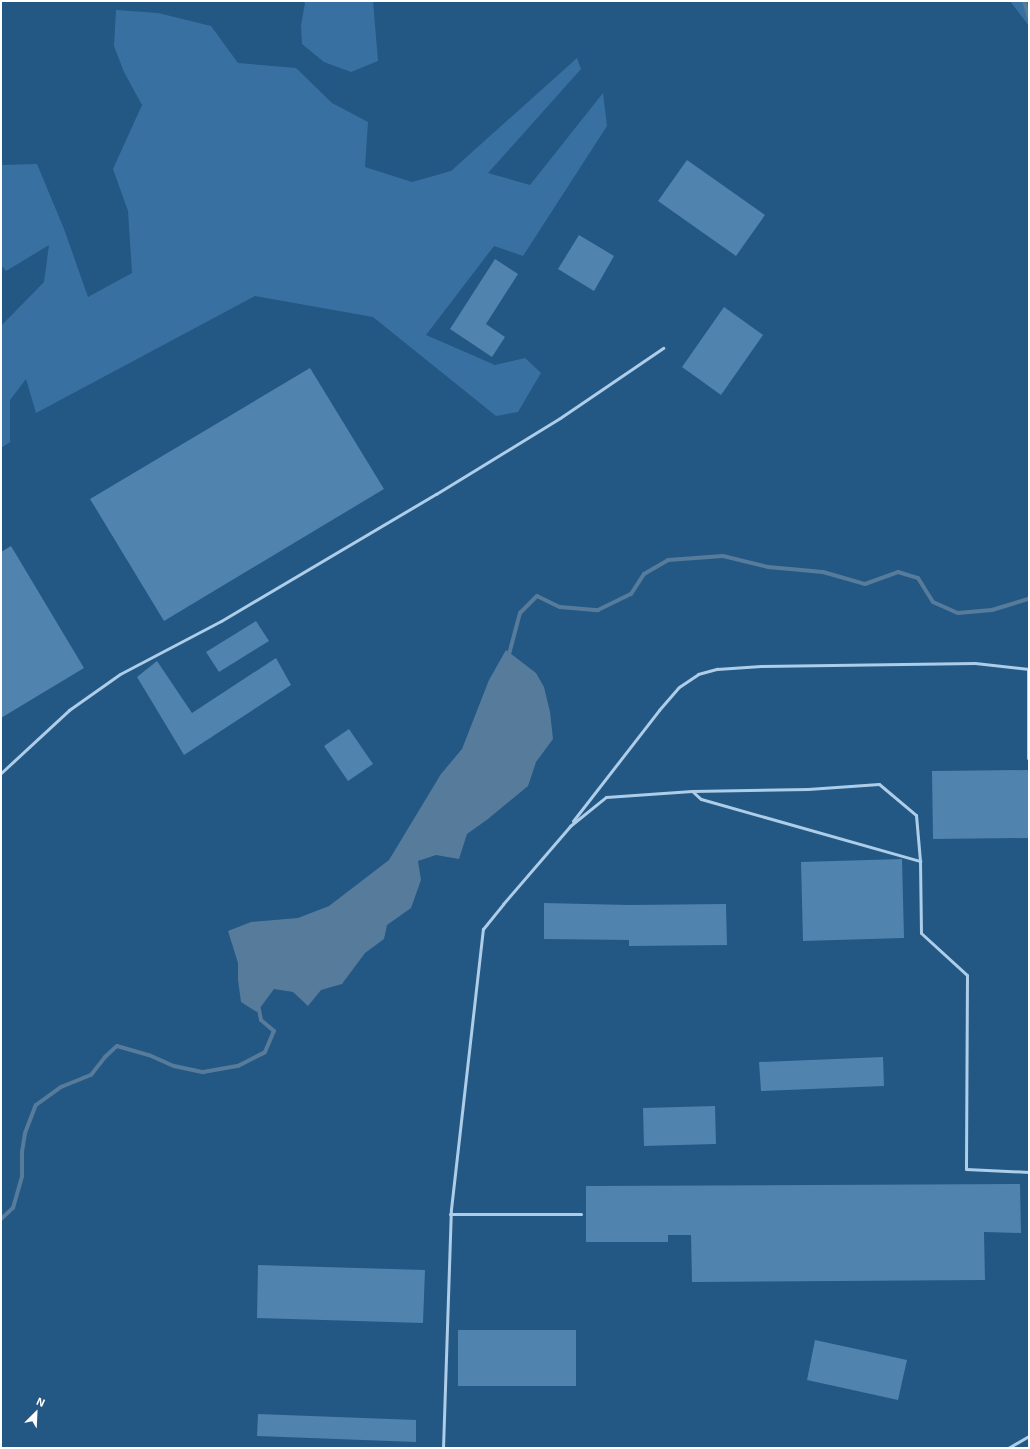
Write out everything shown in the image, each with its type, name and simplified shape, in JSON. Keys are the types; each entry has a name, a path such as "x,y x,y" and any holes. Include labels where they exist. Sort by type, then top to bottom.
{"lane":[{"path":"1,773 69,710 120,674 221,621 436,494 560,418 663,348"},
{"path":"443,1448 450,1214 483,929 570,826 659,710 679,687 698,674 717,669 761,666 975,663 1029,669 1028,758"},
{"path":"570,826 606,796 692,791 808,789 879,784 916,815 920,861 921,933 967,975 966,1169 1029,1172"},
{"path":"692,791 701,799 920,861"},
{"path":"450,1214 581,1214"},
{"path":"1008,1448 1029,1436"}],"shaded area":[{"path":"303,1 373,1 378,61 351,72 324,62 302,44 301,25 305,3"},
{"path":"1010,1 1029,1 1029,26"},
{"path":"116,10 158,13 211,26 238,63 296,68 332,103 368,122 365,167 412,182 451,171 577,58 581,69 488,173 530,185 603,93 607,126 523,256 494,246 426,335 495,365 525,358 541,373 518,412 496,416 373,317 255,296 36,413 26,379 10,400 10,442 1,448 1,326 44,282 49,245 6,271 1,265 1,165 37,164 64,229 88,297 132,273 128,211 113,169 142,105 124,72 114,46"},
{"path":"506,650 536,673 544,687 550,712 553,739 536,762 528,786 467,834 459,859 436,855 418,861 421,880 411,908 387,925 384,939 365,953 342,984 321,990 308,1006 293,992 274,989 257,1012 241,1002 238,980 238,963 228,931 251,922 298,918 329,906 389,860 441,774 462,749 489,680"}],"building":[{"path":"687,160 765,215 736,256 658,201"},
{"path":"579,235 614,256 594,291 558,269"},
{"path":"495,259 518,274 486,324 505,337 492,357 450,329"},
{"path":"724,307 763,335 721,395 682,367"},
{"path":"310,368 384,489 164,621 90,499"},
{"path":"11,546 84,668 1,718 1,552"},
{"path":"256,621 269,641 219,672 206,652"},
{"path":"276,658 291,685 184,755 137,677 157,661 192,713"},
{"path":"349,729 373,764 348,781 324,746"},
{"path":"1029,770 1029,838 933,839 932,771"},
{"path":"902,859 904,938 803,941 801,862"},
{"path":"544,903 629,905 726,904 727,945 629,946 629,940 544,939"},
{"path":"883,1057 884,1086 761,1091 759,1062"},
{"path":"715,1106 716,1144 644,1146 643,1108"},
{"path":"1020,1184 1021,1233 984,1232 985,1280 692,1282 691,1235 668,1235 668,1242 586,1242 586,1186"},
{"path":"258,1265 425,1270 423,1323 257,1318"},
{"path":"458,1330 576,1330 576,1386 458,1386"},
{"path":"815,1340 907,1360 898,1400 807,1380"},
{"path":"258,1414 416,1420 416,1442 257,1436"}],"waterway":[{"path":"1024,1 1029,17"},
{"path":"508,658 520,613 537,596 560,607 598,610 631,594 644,574 668,560 723,556 768,567 823,572 865,584 898,572 918,578 933,602 958,613 992,610 1029,599"},
{"path":"1,1219 13,1208 22,1176 22,1152 25,1133 36,1105 61,1087 91,1075 105,1057 117,1046 149,1055 174,1066 203,1072 238,1066 265,1052 274,1031 261,1020 258,1004"}]}
